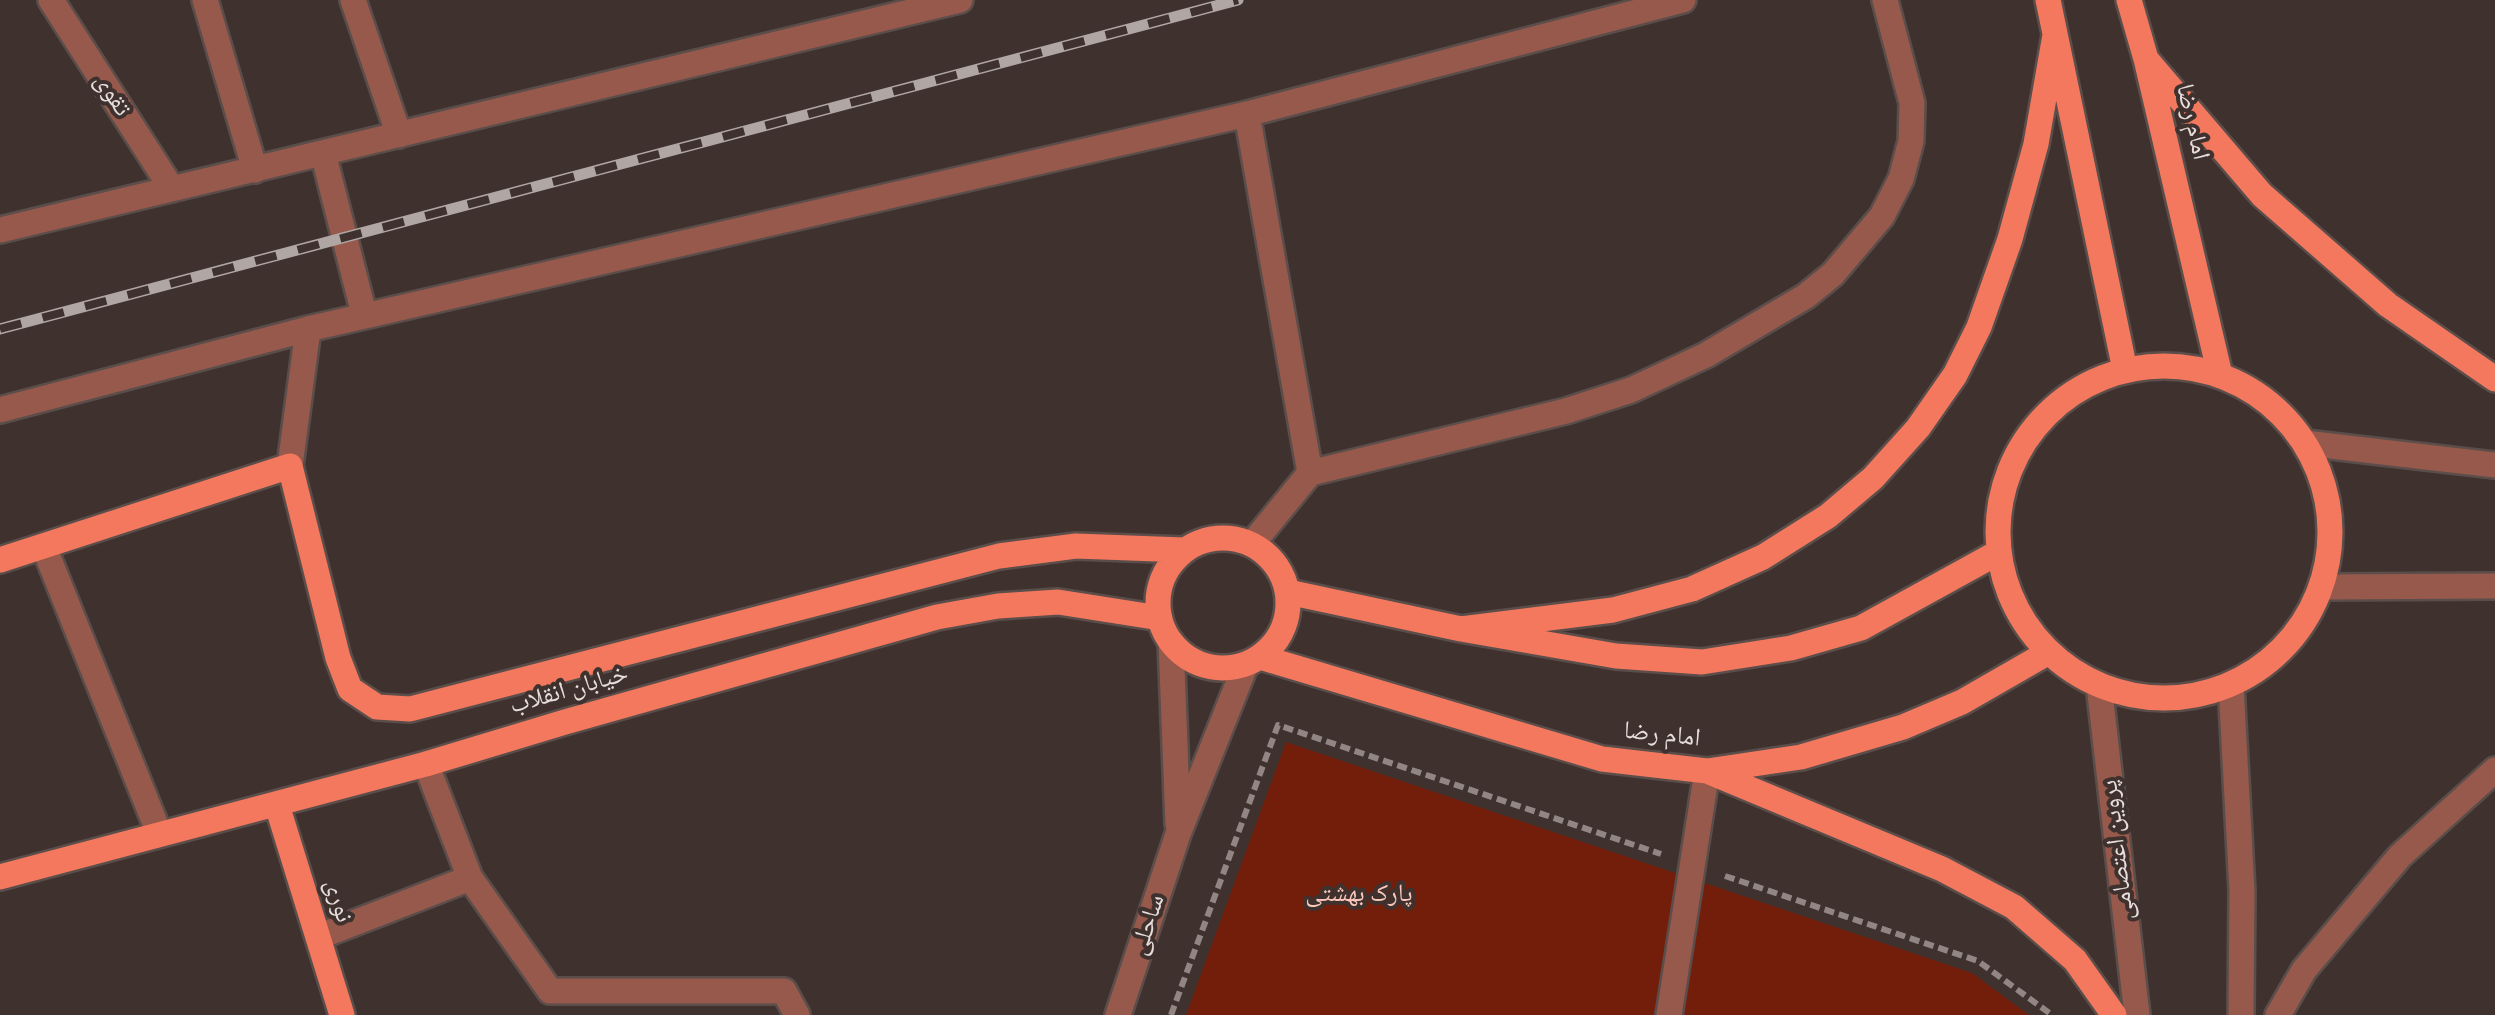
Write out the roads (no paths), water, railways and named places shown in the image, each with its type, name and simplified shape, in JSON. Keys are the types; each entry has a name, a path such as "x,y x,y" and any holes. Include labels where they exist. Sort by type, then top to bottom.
{"main road":[{"path":"2048,0 2125,370"},
{"name":"امام رضا","path":"2128,0 2146,59 2220,375"},
{"path":"1462,628 1613,610 1692,589 1762,557 1828,516 1872,478 1918,428 1954,375 1979,326 2010,239 2056,35"},
{"path":"2146,59 2262,195 2388,305 2495,380"},
{"path":"2173,365 2220,375 2268,402 2306,443 2319,469 2328,498 2330,558 2322,587 2308,618 2287,645 2262,668 2232,685 2188,697 2142,697 2099,685 2072,671 2049,652 2024,623 2007,588 1998,552 1998,511 2008,472 2027,436 2054,406 2087,383 2125,370 2173,365"},
{"path":"0,560 290,466"},
{"name":"خیابان انقلاب","path":"290,466 338,658 350,689 377,707 410,709 998,556 1076,546 1184,550"},
{"path":"1217,538 1252,544 1278,568 1288,592 1284,628 1274,644 1253,660 1226,668 1204,665 1186,656 1166,630 1158,593 1168,569 1184,550 1217,538"},
{"path":"1288,592 1616,656 1702,662 1791,648 1861,628 1998,552"},
{"name":"خیابان انقلاب","path":"0,876 426,764 937,617 998,606 1058,602 1166,630"},
{"name":"امام رضا","path":"1253,660 1602,759 1707,771 1801,757 1904,727 1962,702 2049,652"},
{"path":"1707,771 1942,869 2014,908 2074,960 2114,1015"},
{"name":"نوری","path":"277,805 342,1015"}],"street":[{"name":"تقوی","path":"51,0 172,189"},
{"path":"205,0 255,170"},
{"path":"353,0 398,135"},
{"path":"0,230 960,0"},
{"path":"0,410 364,314 1247,114 1683,0"},
{"path":"1252,544 1310,473 1566,412 1630,390 1706,355 1806,296 1833,274 1882,216 1901,179 1911,141 1912,103 1885,0"},
{"path":"1247,114 1310,473"},
{"path":"322,153 364,314"},
{"path":"290,466 308,329"},
{"path":"2306,443 2495,465"},
{"path":"44,547 159,833"},
{"path":"2322,587 2495,586"},
{"path":"1166,630 1178,834"},
{"name":"ساحلی","path":"1118,1015 1178,834 1253,660"},
{"name":"پروین اعتصامی","path":"2099,685 2137,1015"},
{"path":"2232,685 2242,890 2242,1015"},
{"path":"426,764 470,878 550,991 784,991 798,1015"},
{"path":"2278,1015 2304,970 2400,856 2495,770"},
{"path":"1669,1015 1707,771"},
{"path":"318,937 470,878"}],"railway":[{"path":"0,329 1238,0"}],"park label":[{"name":"پارک بهشتی","path":"1359,894"}]}
